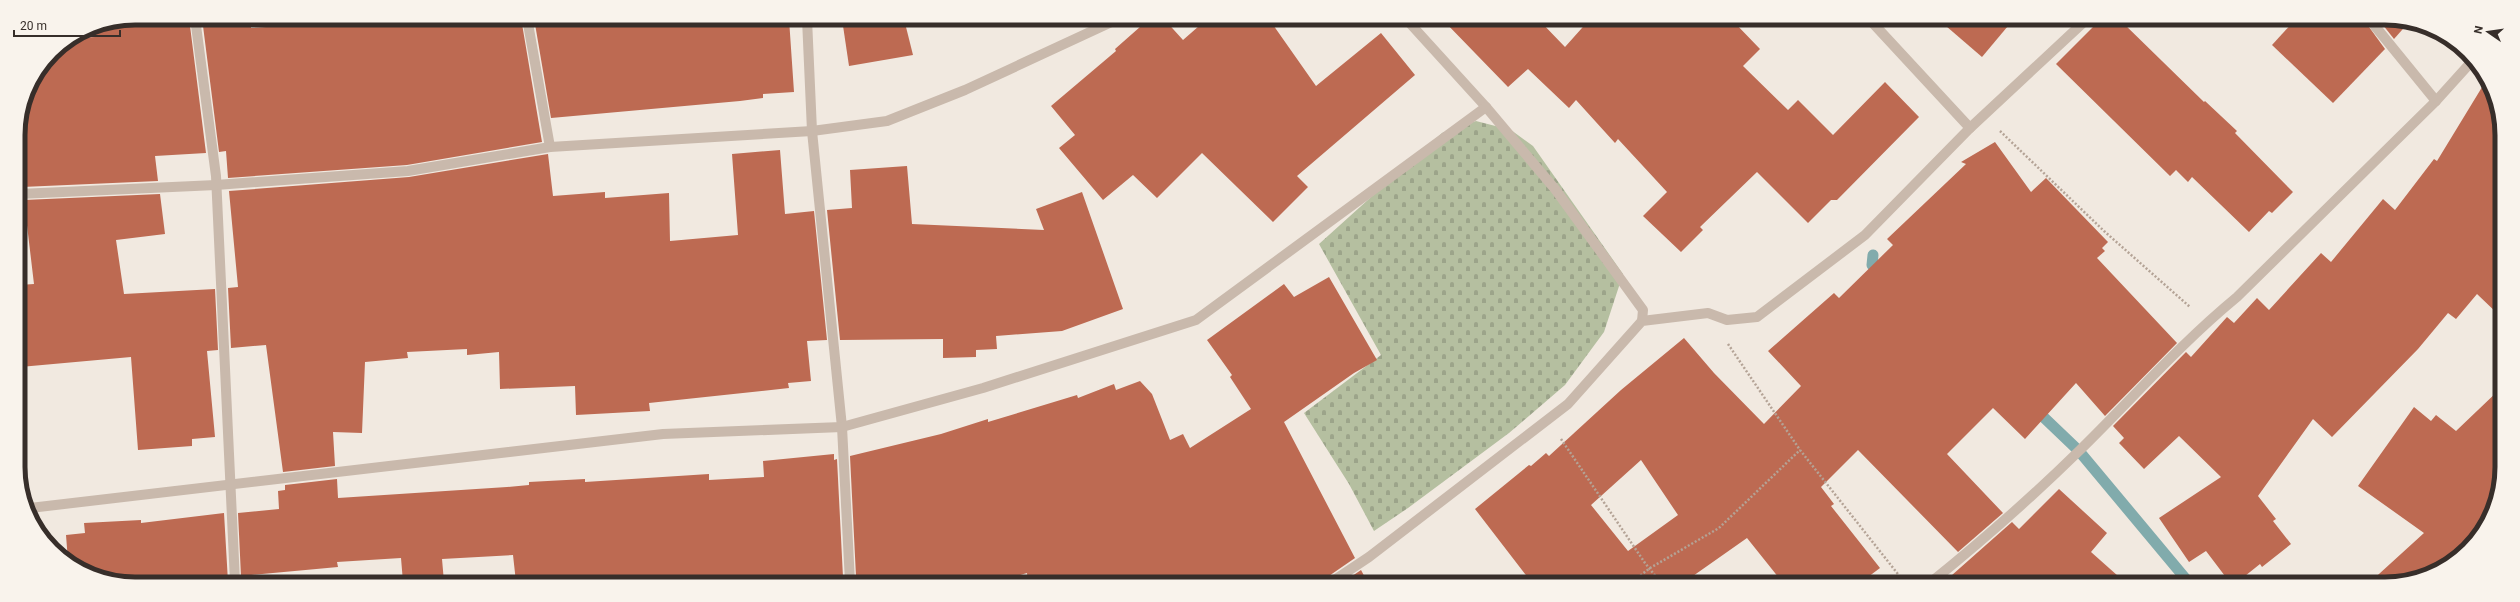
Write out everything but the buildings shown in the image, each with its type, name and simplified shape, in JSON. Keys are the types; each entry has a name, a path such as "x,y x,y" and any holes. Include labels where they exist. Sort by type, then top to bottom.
{"street":[{"path":"196,25 216,185 236,577"},
{"path":"528,25 550,147"},
{"path":"807,25 812,131 842,427 850,577"},
{"path":"25,194 216,185 408,171 550,147 812,131 888,121 965,90 1105,25"},
{"path":"1339,577 1370,557 1568,404 1642,321 1643,310 1555,189 1486,107 1411,25"},
{"path":"1875,25 1970,128"},
{"path":"1642,321 1708,313 1727,320 1757,317 1865,235 1970,128 2081,25"},
{"path":"2374,25 2436,100"},
{"path":"1937,577 1994,530 2062,467 2207,322 2242,292 2436,100 2469,64"},
{"path":"33,508 231,486 663,434 842,427 983,388 1196,320 1486,107"}],"path":[{"path":"1984,115 2104,231 2207,322"},
{"path":"1708,313 1800,450 1900,577"},
{"path":"1547,419 1657,577"},
{"path":"1639,577 1650,568 1719,528 1800,450"}],"green space":[{"path":"1476,121 1511,130 1533,146 1623,274 1604,332 1565,385 1509,433 1408,508 1374,531 1349,484 1304,413 1381,355 1319,244 1442,133"}],"waterway":[{"path":"1873,255 1872,265 1882,276"},
{"path":"2034,408 2079,451 2184,577"}]}
